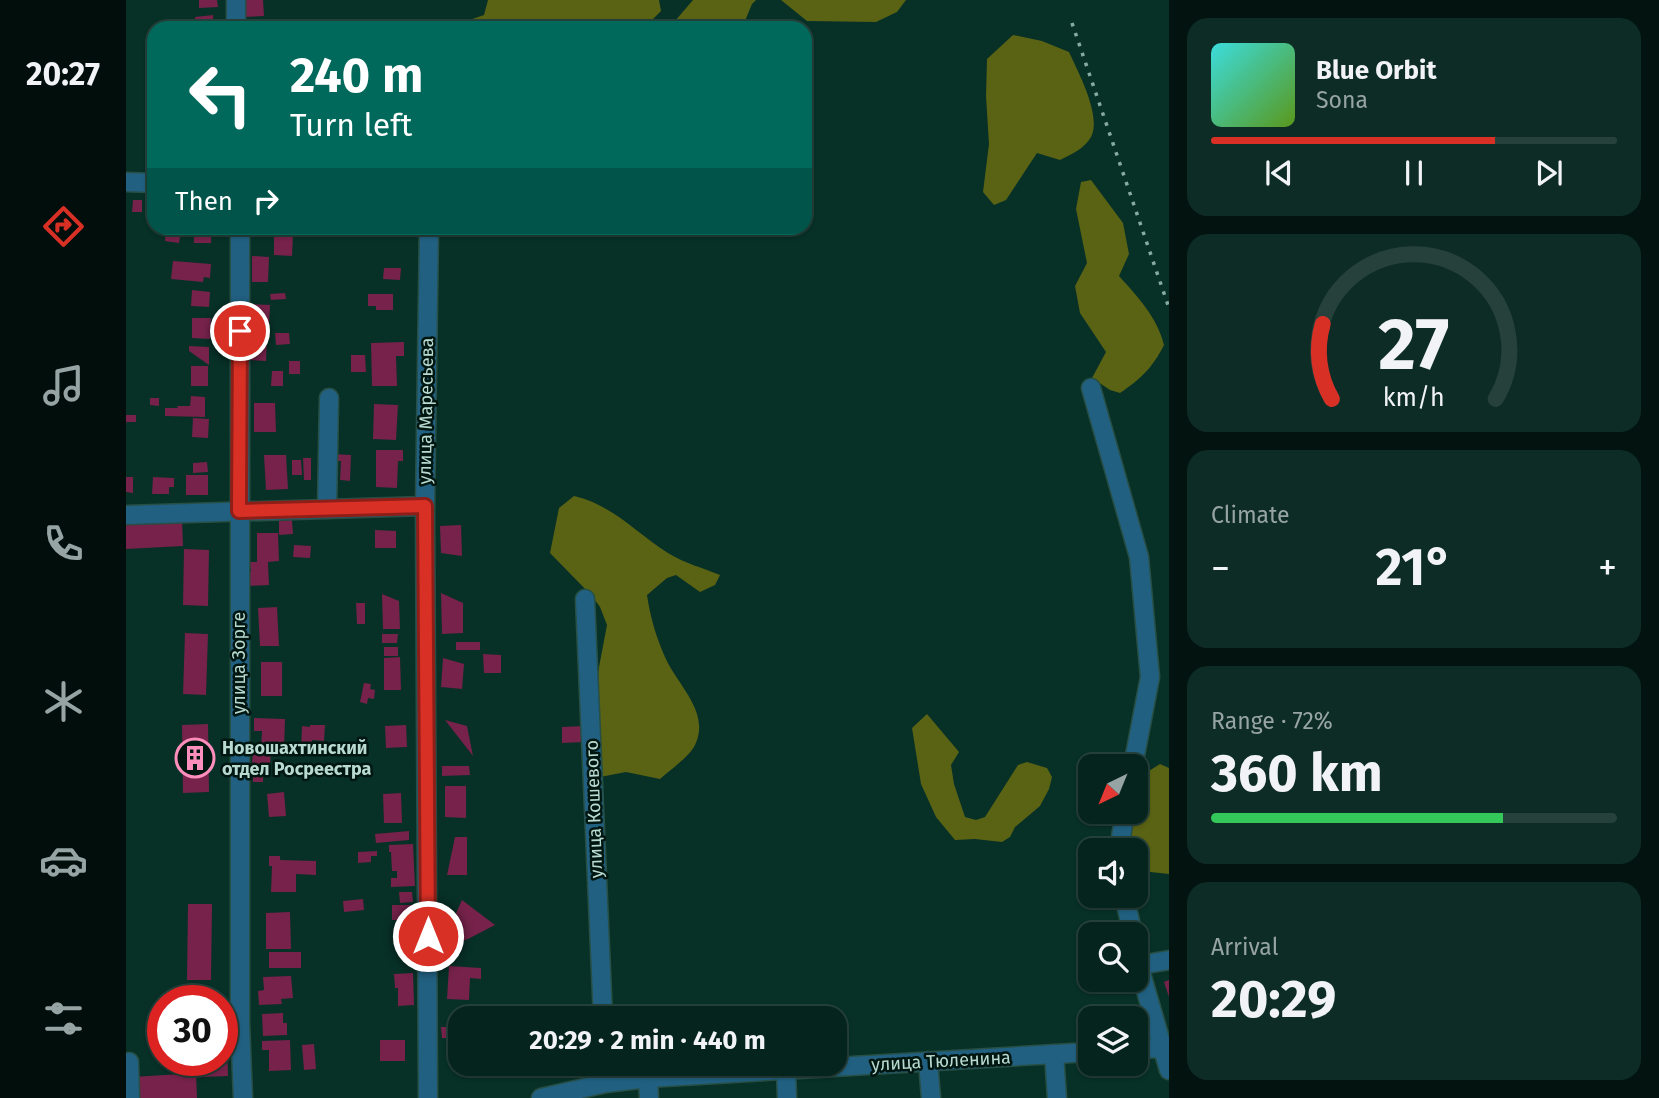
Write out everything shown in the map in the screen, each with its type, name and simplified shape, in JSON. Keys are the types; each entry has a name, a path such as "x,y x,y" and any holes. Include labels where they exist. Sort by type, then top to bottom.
{"street":[{"path":"236,0 236,21"},
{"path":"126,182 147,183"},
{"name":"улица Зорге","path":"240,235 240,1024 243,1098"},
{"name":"улица Маресьева","path":"428,1098 425,506 429,235"},
{"path":"1091,388 1139,557 1150,677 1135,754"},
{"path":"327,509 329,398"},
{"path":"126,514 425,506"},
{"name":"улица Кошевого","path":"585,599 602,1006"},
{"path":"1148,957 1169,960"},
{"path":"1147,992 1169,1070"},
{"path":"1148,1049 1162,1048"},
{"name":"улица Тюленина","path":"847,1066 1078,1053"},
{"path":"1054,1054 1057,1098"},
{"path":"928,1061 931,1098"},
{"path":"129,1062 130,1098"},
{"path":"606,1076 606,1083"},
{"name":"улица Тюленина","path":"541,1098 606,1083 682,1076"},
{"path":"786,1076 788,1098"},
{"path":"648,1078 649,1098"}],"green space":[{"path":"488,0 659,0 661,11 651,21 466,21 484,15"},
{"path":"693,0 756,0 745,21 675,21"},
{"path":"781,0 906,0 897,12 876,22 807,21"},
{"path":"1013,35 1042,41 1069,52 1088,94 1094,128 1085,145 1060,160 1037,153 1006,200 994,205 983,192 989,144 987,59"},
{"path":"1091,180 1123,223 1129,254 1119,276 1152,316 1164,345 1146,372 1120,393 1092,378 1106,352 1080,313 1075,286 1087,263 1076,209 1081,182"},
{"path":"574,496 601,506 674,557 720,575 715,585 700,592 676,575 667,578 647,595 662,649 670,667 691,699 699,721 695,745 660,779 626,772 600,777 595,705 607,625 592,596 550,553 559,508"},
{"path":"927,714 959,752 951,765 965,817 976,820 985,817 1018,765 1027,762 1047,768 1052,777 1040,806 1015,827 1010,837 1002,842 955,840 936,817 921,784 912,728"},
{"path":"1160,764 1169,768 1169,874 1148,870 1148,838 1127,838 1125,828 1126,824 1148,824 1148,772"}],"building":[{"path":"199,0 217,0 218,7 199,8"},
{"path":"242,0 263,0 264,16 243,17"},
{"path":"213,15 213,21 195,21 195,17"},
{"path":"133,200 142,200 142,212 132,212"},
{"path":"165,235 180,235 179,243 165,241"},
{"path":"194,235 211,235 211,243 194,243"},
{"path":"274,235 293,235 292,256 274,255"},
{"path":"252,256 269,257 268,282 252,282"},
{"path":"173,261 211,264 210,278 204,277 203,282 171,279"},
{"path":"384,268 401,268 400,280 383,279"},
{"path":"192,290 210,292 209,307 191,306"},
{"path":"285,293 286,299 271,300 270,294"},
{"path":"368,294 393,294 393,310 376,310 376,306 368,306"},
{"path":"251,304 270,305 269,323 250,322"},
{"path":"192,318 211,318 210,339 192,338"},
{"path":"275,333 289,333 290,344 276,345"},
{"path":"251,338 267,338 266,361 250,360"},
{"path":"404,342 404,356 396,356 397,386 372,386 371,343"},
{"path":"189,346 209,347 209,365 189,351"},
{"path":"351,355 365,355 366,372 351,372"},
{"path":"289,361 300,361 300,374 289,374"},
{"path":"191,366 208,366 208,386 191,386"},
{"path":"272,371 283,371 283,386 271,386"},
{"path":"191,396 205,397 205,417 165,416 165,408 190,406"},
{"path":"150,398 159,398 159,406 150,405"},
{"path":"254,403 275,403 276,432 254,432"},
{"path":"374,404 398,405 396,440 373,439"},
{"path":"126,415 136,415 136,422 126,422"},
{"path":"193,418 209,419 208,438 192,437"},
{"path":"376,450 403,450 403,461 398,461 397,488 376,487"},
{"path":"332,454 351,455 350,481 340,480 341,461 332,461"},
{"path":"264,455 286,455 288,489 266,490"},
{"path":"303,458 311,458 311,480 304,480"},
{"path":"292,460 301,460 302,475 292,475"},
{"path":"207,462 208,472 193,473 193,463"},
{"path":"186,475 208,475 208,495 186,495"},
{"path":"126,477 133,477 133,493 126,492"},
{"path":"153,477 174,478 174,487 169,487 169,494 152,494"},
{"path":"182,520 183,546 126,549 126,523"},
{"path":"292,520 293,534 279,535 279,521"},
{"path":"461,525 462,556 441,553 440,526"},
{"path":"375,530 396,531 396,548 375,548"},
{"path":"257,533 278,533 279,561 268,562 269,585 248,586 250,562 257,562"},
{"path":"294,545 311,546 310,558 293,557"},
{"path":"184,549 209,550 208,606 183,605"},
{"path":"441,593 463,603 463,633 442,634"},
{"path":"382,594 399,601 400,629 383,629"},
{"path":"356,603 365,603 365,624 357,624"},
{"path":"277,607 279,646 260,646 258,608"},
{"path":"185,633 208,634 206,695 183,694"},
{"path":"382,634 398,634 397,643 382,643"},
{"path":"456,642 480,642 480,650 456,650"},
{"path":"384,647 398,647 398,656 384,656"},
{"path":"483,654 501,655 501,673 484,673"},
{"path":"400,657 401,690 384,690 384,658"},
{"path":"443,658 464,664 462,689 441,687"},
{"path":"261,662 282,662 282,696 261,696"},
{"path":"364,683 371,684 370,689 375,690 374,699 368,698 367,704 360,702"},
{"path":"254,718 285,719 284,751 271,751 270,765 252,765 253,747 261,748 262,731 254,731"},
{"path":"445,720 467,726 473,756"},
{"name":"Новошахтинский отдел Росреестра","path":"208,724 209,792 183,793 182,725"},
{"path":"325,725 324,741 312,740 312,750 301,750 302,726"},
{"path":"406,725 407,747 386,748 385,726"},
{"path":"583,726 584,742 562,743 562,727"},
{"path":"442,766 469,766 470,775 442,776"},
{"path":"253,769 263,769 263,782 253,782"},
{"path":"445,786 466,786 466,818 445,817"},
{"path":"284,792 286,816 269,817 267,794"},
{"path":"401,793 402,823 384,823 383,794"},
{"path":"409,831 409,840 376,843 375,834"},
{"path":"455,837 467,837 467,875 447,875"},
{"path":"413,844 415,886 391,887 391,878 397,878 397,871 392,871 389,845"},
{"path":"377,851 377,856 371,856 371,862 358,863 358,852"},
{"path":"269,856 280,856 280,860 316,861 316,875 296,874 296,892 271,892 272,866 269,866"},
{"path":"399,892 412,892 413,902 400,903"},
{"path":"363,899 364,910 344,912 343,901"},
{"path":"462,900 495,925 468,939 440,948"},
{"path":"188,904 212,904 211,980 187,980"},
{"path":"392,905 416,905 416,946 403,946 403,920 392,920"},
{"path":"290,912 291,949 266,949 266,913"},
{"path":"269,952 301,952 301,968 269,968"},
{"path":"449,966 481,968 481,979 470,978 469,1000 447,999"},
{"path":"413,973 414,1005 398,1006 398,988 395,988 394,974"},
{"path":"291,976 293,998 281,999 282,1004 259,1005 258,991 264,990 263,977"},
{"path":"1169,980 1169,997 1164,982"},
{"path":"283,1013 283,1023 287,1023 287,1035 263,1036 262,1014"},
{"path":"441,1027 448,1027 448,1038 442,1038"},
{"path":"290,1040 291,1070 269,1071 269,1050 262,1050 262,1041"},
{"path":"380,1040 405,1040 405,1061 380,1061"},
{"path":"314,1044 316,1069 304,1070 302,1045"},
{"path":"196,1076 197,1098 135,1098 133,1077"}],"railway":[{"path":"1072,23 1169,308"}],"place":[{"name":"Новошахтинский отдел Росреестра","path":"195,758"}],"route":[{"path":"240,331 239,511 425,506 428,936"}]}
